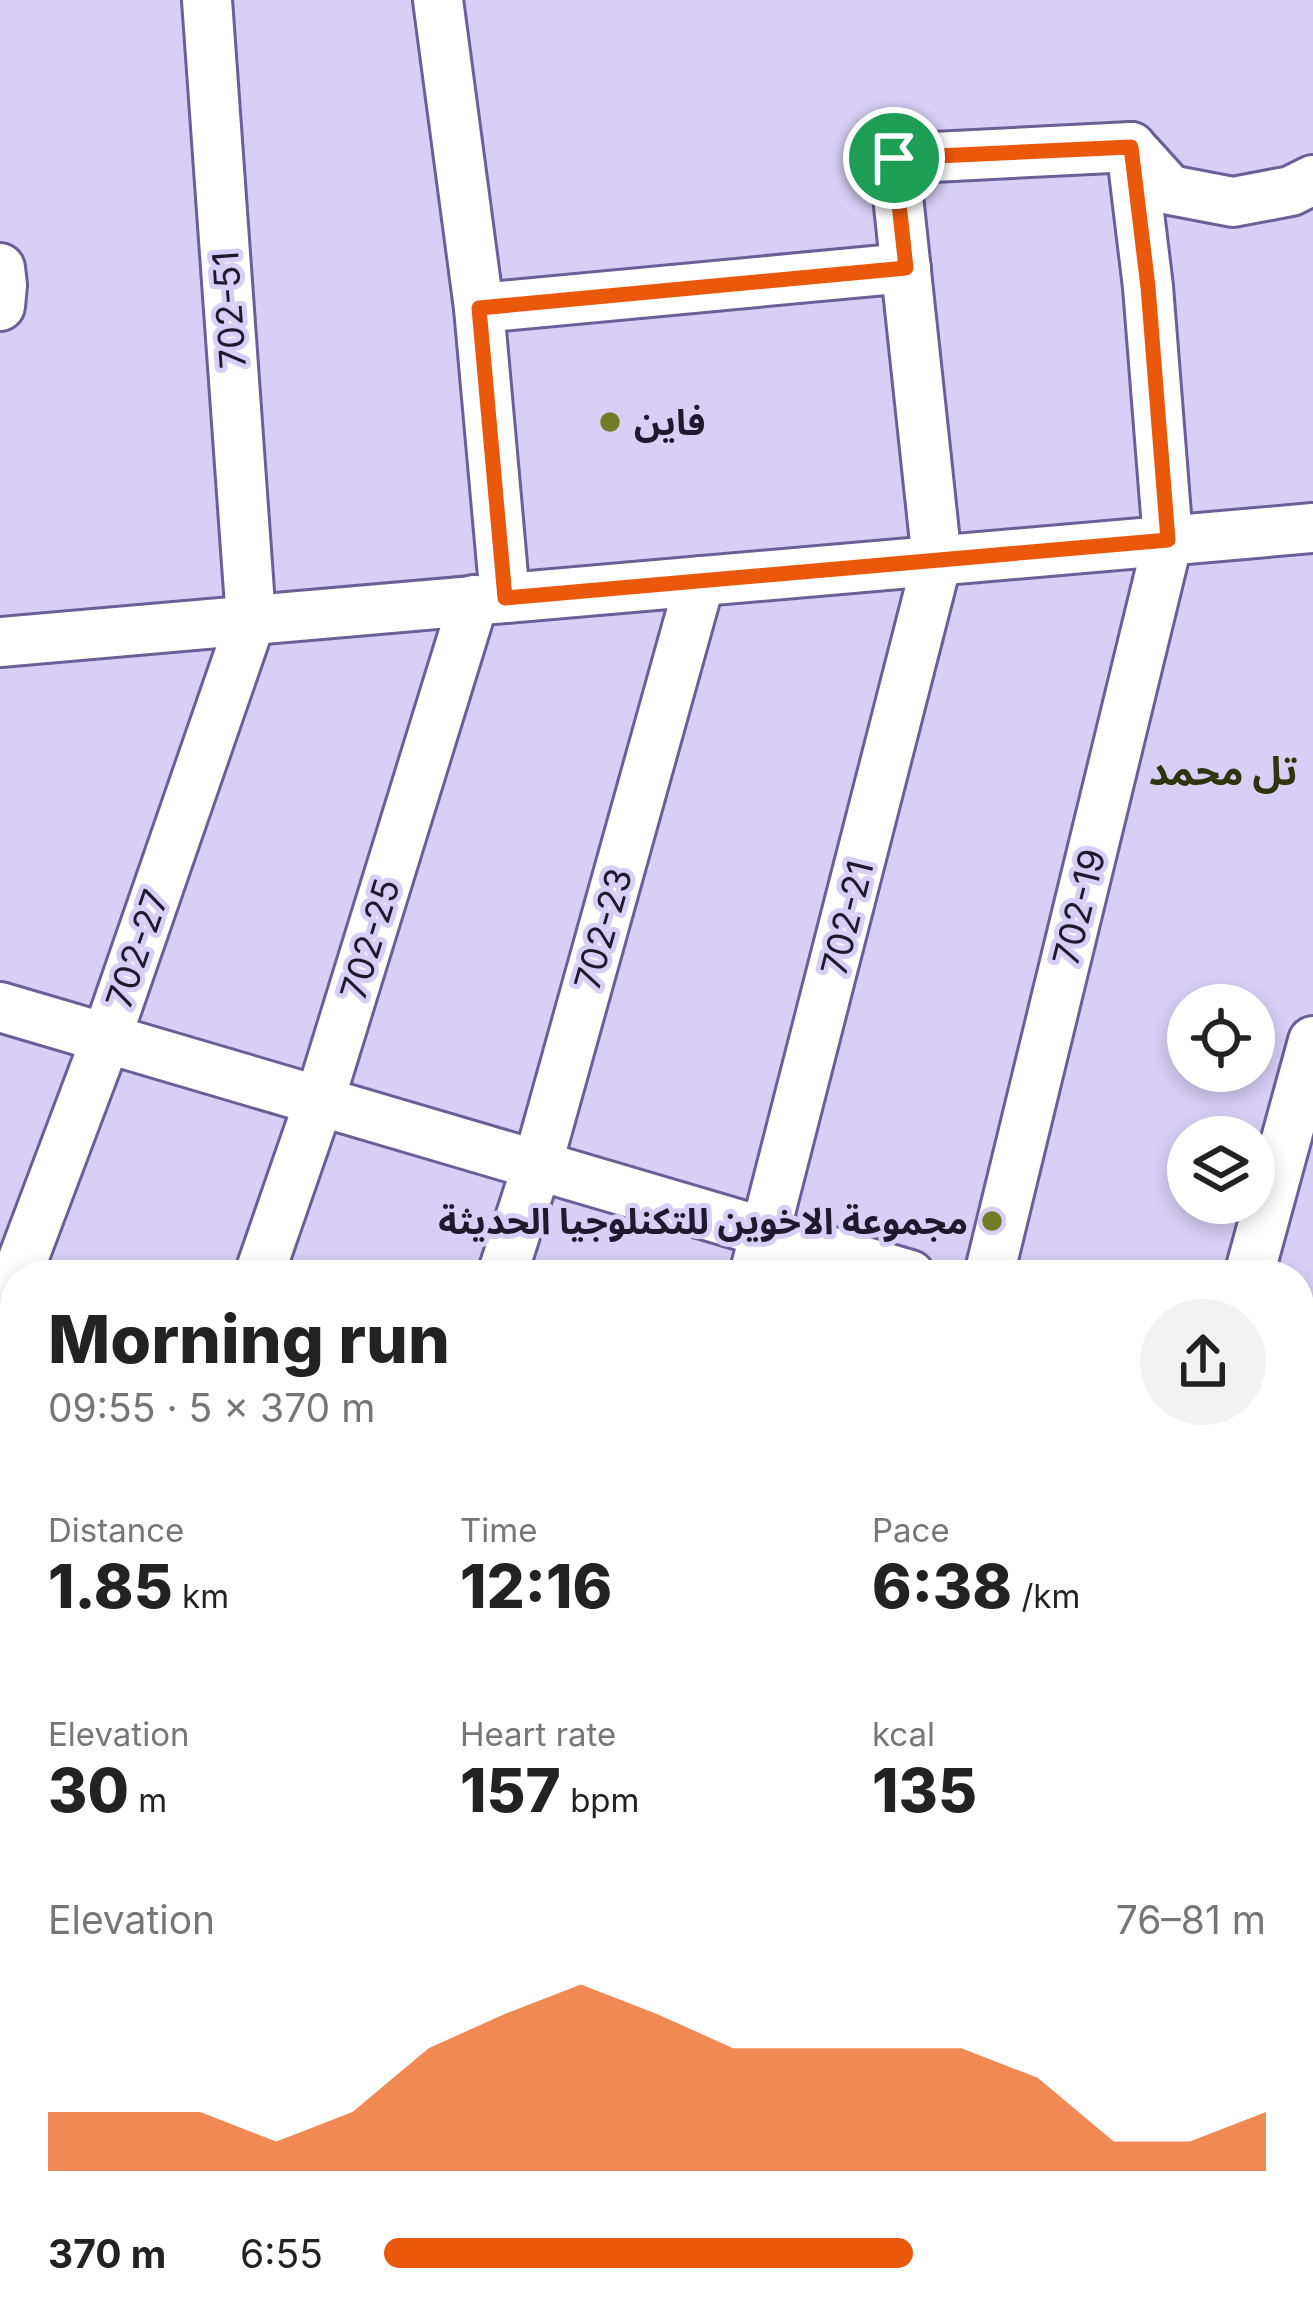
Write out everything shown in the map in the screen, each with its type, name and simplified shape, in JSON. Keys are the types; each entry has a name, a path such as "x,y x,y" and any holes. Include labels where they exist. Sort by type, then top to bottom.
{"street":[{"name":"702-51","path":"207,0 251,620"},
{"path":"439,0 479,308 489,599"},
{"path":"938,560 894,158 1131,147 1171,190 1233,202 1291,190 1313,180"},
{"name":"702-19","path":"993,1260 1168,540 1148,287 1131,147"},
{"path":"0,268 0,306"},
{"path":"479,308 906,268"},
{"path":"0,642 1313,527"},
{"name":"702-21","path":"760,1254 938,560"},
{"name":"702-23","path":"507,1260 700,581"},
{"name":"702-25","path":"265,1260 489,599"},
{"name":"702-27","path":"23,1260 106,1040 251,620"},
{"path":"0,1006 537,1166 760,1254 803,1260"},
{"path":"1253,1260 1313,1041"}],"place":[{"name":"فاين","path":"610,422"},
{"name":"مجموعة الاخوين للتكنلوجيا الحديثة","path":"992,1221"}],"district":[{"name":"تل محمد","path":"1223,770"}],"route":[{"path":"1131,147 1148,287 1168,540 505,598 479,308 906,268 894,158 1131,147"}]}
